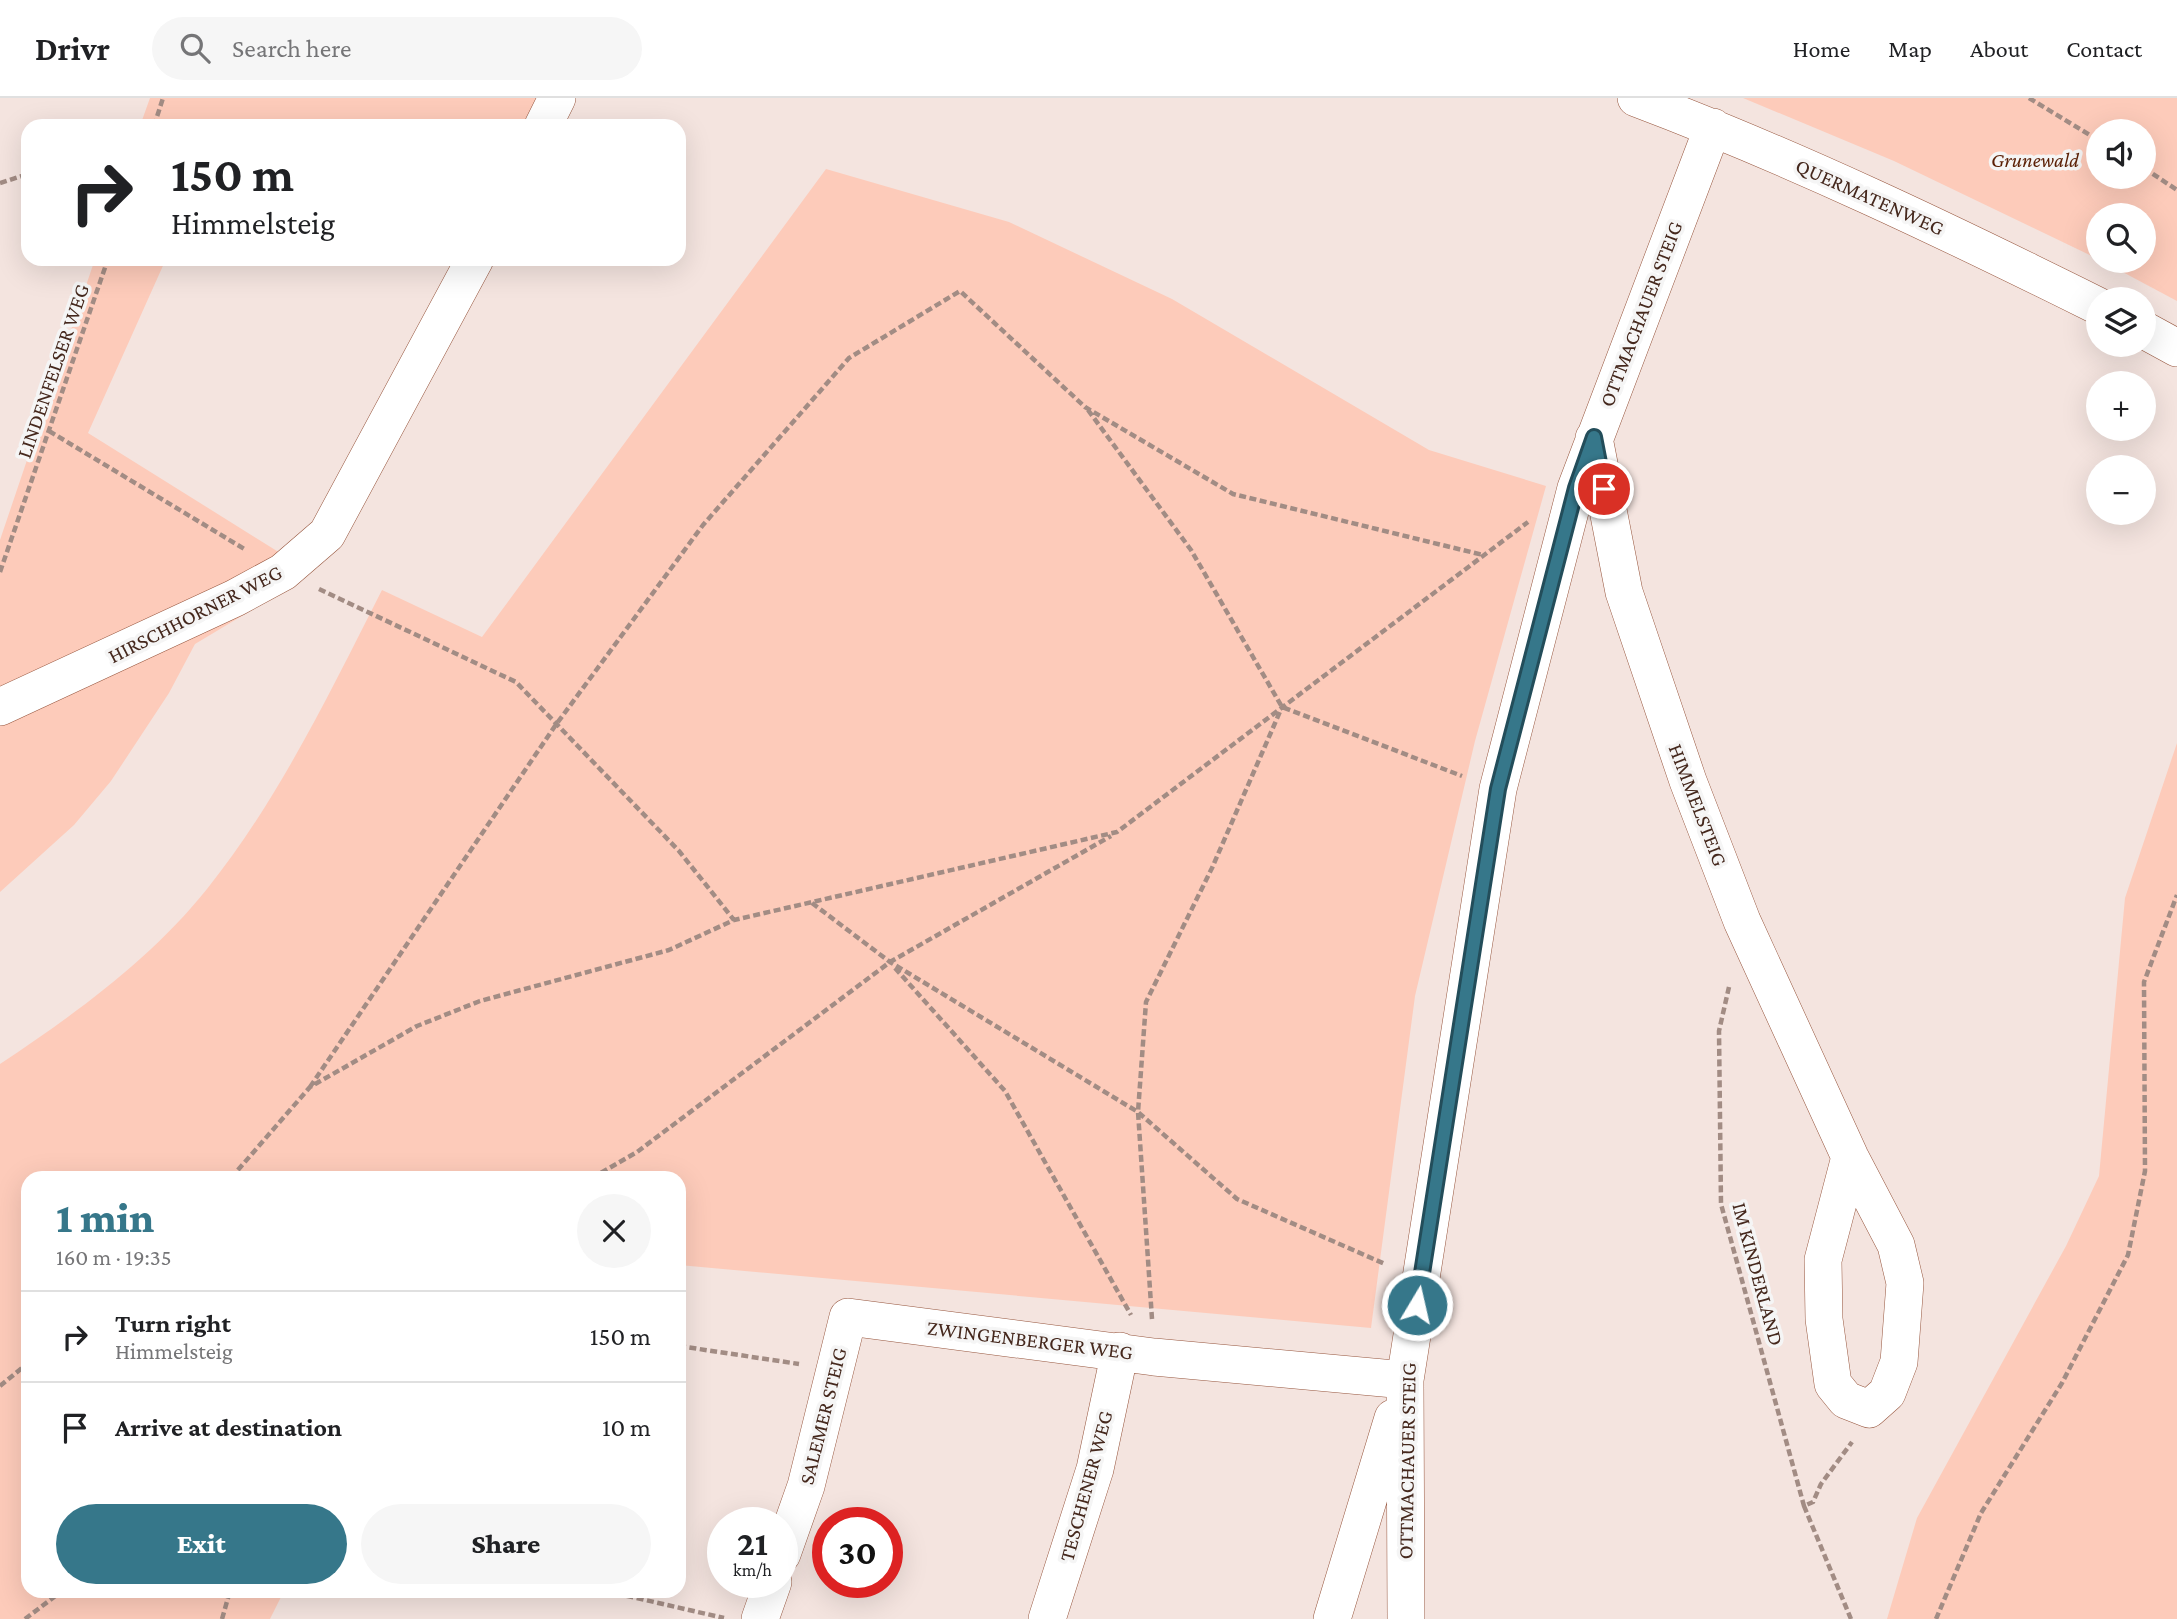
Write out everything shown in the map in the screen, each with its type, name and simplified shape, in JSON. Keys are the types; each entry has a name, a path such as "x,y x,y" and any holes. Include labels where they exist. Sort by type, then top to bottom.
{"street":[{"path":"546,119 557,98"},
{"name":"QUERMATENWEG","path":"1636,98 1713,127 1924,219 2086,300"},
{"name":"OTTMACHAUER STEIG","path":"1406,1619 1405,1380 1498,789 1576,488 1713,127"},
{"name":"HIRSCHHORNER WEG","path":"0,708 235,598 283,572 327,534 471,266"},
{"path":"2156,337 2177,348"},
{"name":"HIMMELSTEIG","path":"1594,437 1623,592 1650,676 1742,921 1850,1157 1896,1245 1905,1283 1899,1362 1887,1393 1869,1409"},
{"path":"1850,1157 1823,1260 1824,1319 1833,1384 1846,1400 1869,1409"},
{"name":"ZWINGENBERGER WEG","path":"848,1317 1137,1354 1405,1380"},
{"name":"SALEMER STEIG","path":"798,1509 848,1317"},
{"name":"TESCHENER WEG","path":"1047,1619 1095,1469 1137,1354"},
{"path":"1332,1619 1405,1380"},
{"path":"760,1619 767,1598"}],"path":[{"path":"156,119 163,98"},
{"path":"2029,98 2086,133"},
{"path":"0,183 21,176"},
{"path":"2156,176 2177,190"},
{"name":"LINDENFELSER WEG","path":"0,572 106,266"},
{"path":"237,1171 310,1087 555,726 704,525 849,358 960,291 1086,407 1191,550 1282,707 1498,789"},
{"path":"1086,407 1233,494 1483,555"},
{"path":"49,432 283,572 516,682 555,726 679,851 734,920"},
{"path":"604,1171 638,1152 890,962 1117,832 1483,555 1576,488"},
{"path":"1137,1354 1138,1112 1146,1002 1212,868 1282,707"},
{"path":"310,1087 417,1026 480,1000 668,950 734,920 1117,832"},
{"path":"1936,1619 1981,1513 2062,1382 2128,1255 2145,1171 2144,982 2177,895"},
{"path":"811,903 890,962 1138,1112 1237,1199 1421,1280"},
{"path":"890,962 1005,1091 1137,1354"},
{"name":"IM KINDERLAND","path":"1730,982 1719,1031 1721,1204 1804,1506 1851,1619"},
{"path":"686,1347 804,1364"},
{"path":"0,1386 21,1369"},
{"path":"1804,1506 1813,1502 1821,1484 1837,1462 1872,1423 1869,1409"},
{"path":"25,1619 53,1598"},
{"path":"222,1619 228,1598"},
{"path":"637,1598 731,1619"}],"green space":[{"path":"150,98 541,98 530,119 142,119"},
{"name":"Grunewald","path":"1743,98 2177,98 2177,301 2156,290 2156,287 2151,287 2124,273 2156,273 2156,203 2086,203 2086,253 1894,161"},
{"path":"826,169 1009,222 1172,299 1429,450 1546,486 1475,741 1415,996 1371,1328 686,1266 686,1171 21,1171 21,1598 280,1598 270,1619 0,1619 0,1064 56,1026 110,984 161,939 207,889 280,782 323,706 382,590 482,637"},
{"path":"93,266 163,266 88,433 285,556 267,601 195,644 169,693 111,781 74,825 0,892 0,540"},
{"path":"2177,743 2177,1619 1887,1619 1917,1518 2066,1246 2099,1176 2125,898"}],"route":[{"path":"1417,1305 1498,789 1576,488 1594,437 1604,489"}]}
